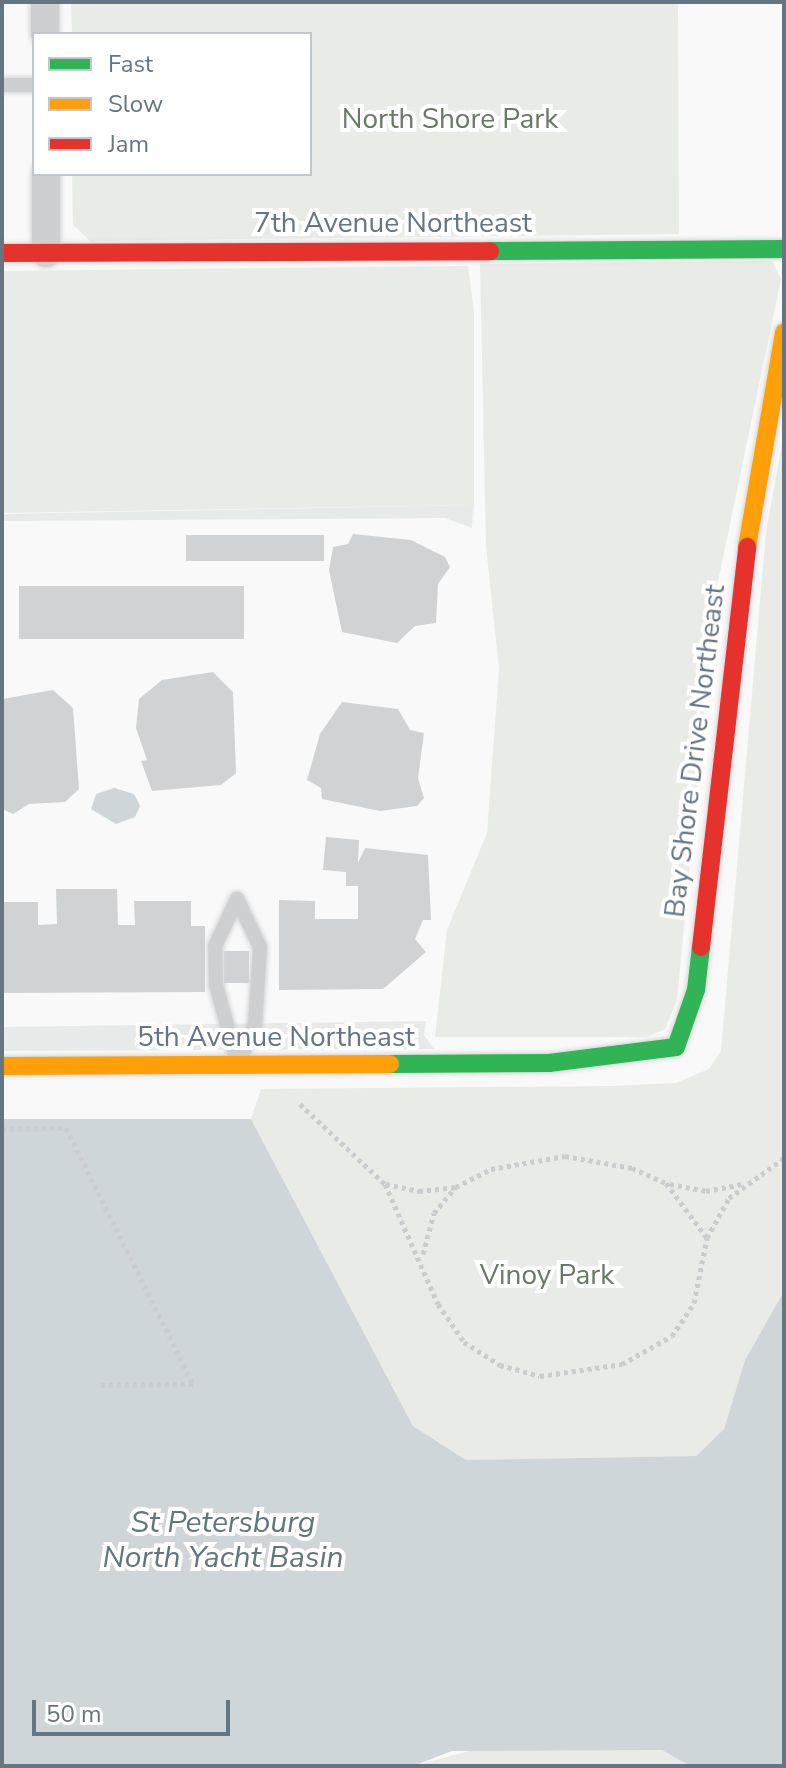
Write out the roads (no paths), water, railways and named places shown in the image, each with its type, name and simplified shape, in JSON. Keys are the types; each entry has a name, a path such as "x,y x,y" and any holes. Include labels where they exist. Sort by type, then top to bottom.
{"street":[{"path":"45,2 45,32"},
{"path":"46,176 46,253"},
{"name":"7th Avenue Northeast","path":"2,253 784,249"},
{"name":"Bay Shore Drive Northeast","path":"549,1063 660,1055 676,1047 688,1026 746,553 784,332"},
{"name":"5th Avenue Northeast","path":"2,1066 549,1063"}],"lane":[{"path":"2,85 32,85"},
{"path":"237,899 260,947 255,1024 238,1065 216,985 215,946 237,899"}],"water":[{"path":"114,788 134,794 140,806 135,817 116,824 91,809 96,794"},
{"name":"St Petersburg North Yacht Basin","path":"2,1119 251,1119 413,1426 466,1460 696,1456 724,1429 745,1360 784,1291 784,1766 690,1766 662,1750 452,1751 413,1766 2,1766"}],"park label":[{"name":"North Shore Park","path":"450,119"},
{"name":"Vinoy Park","path":"547,1275"}]}
